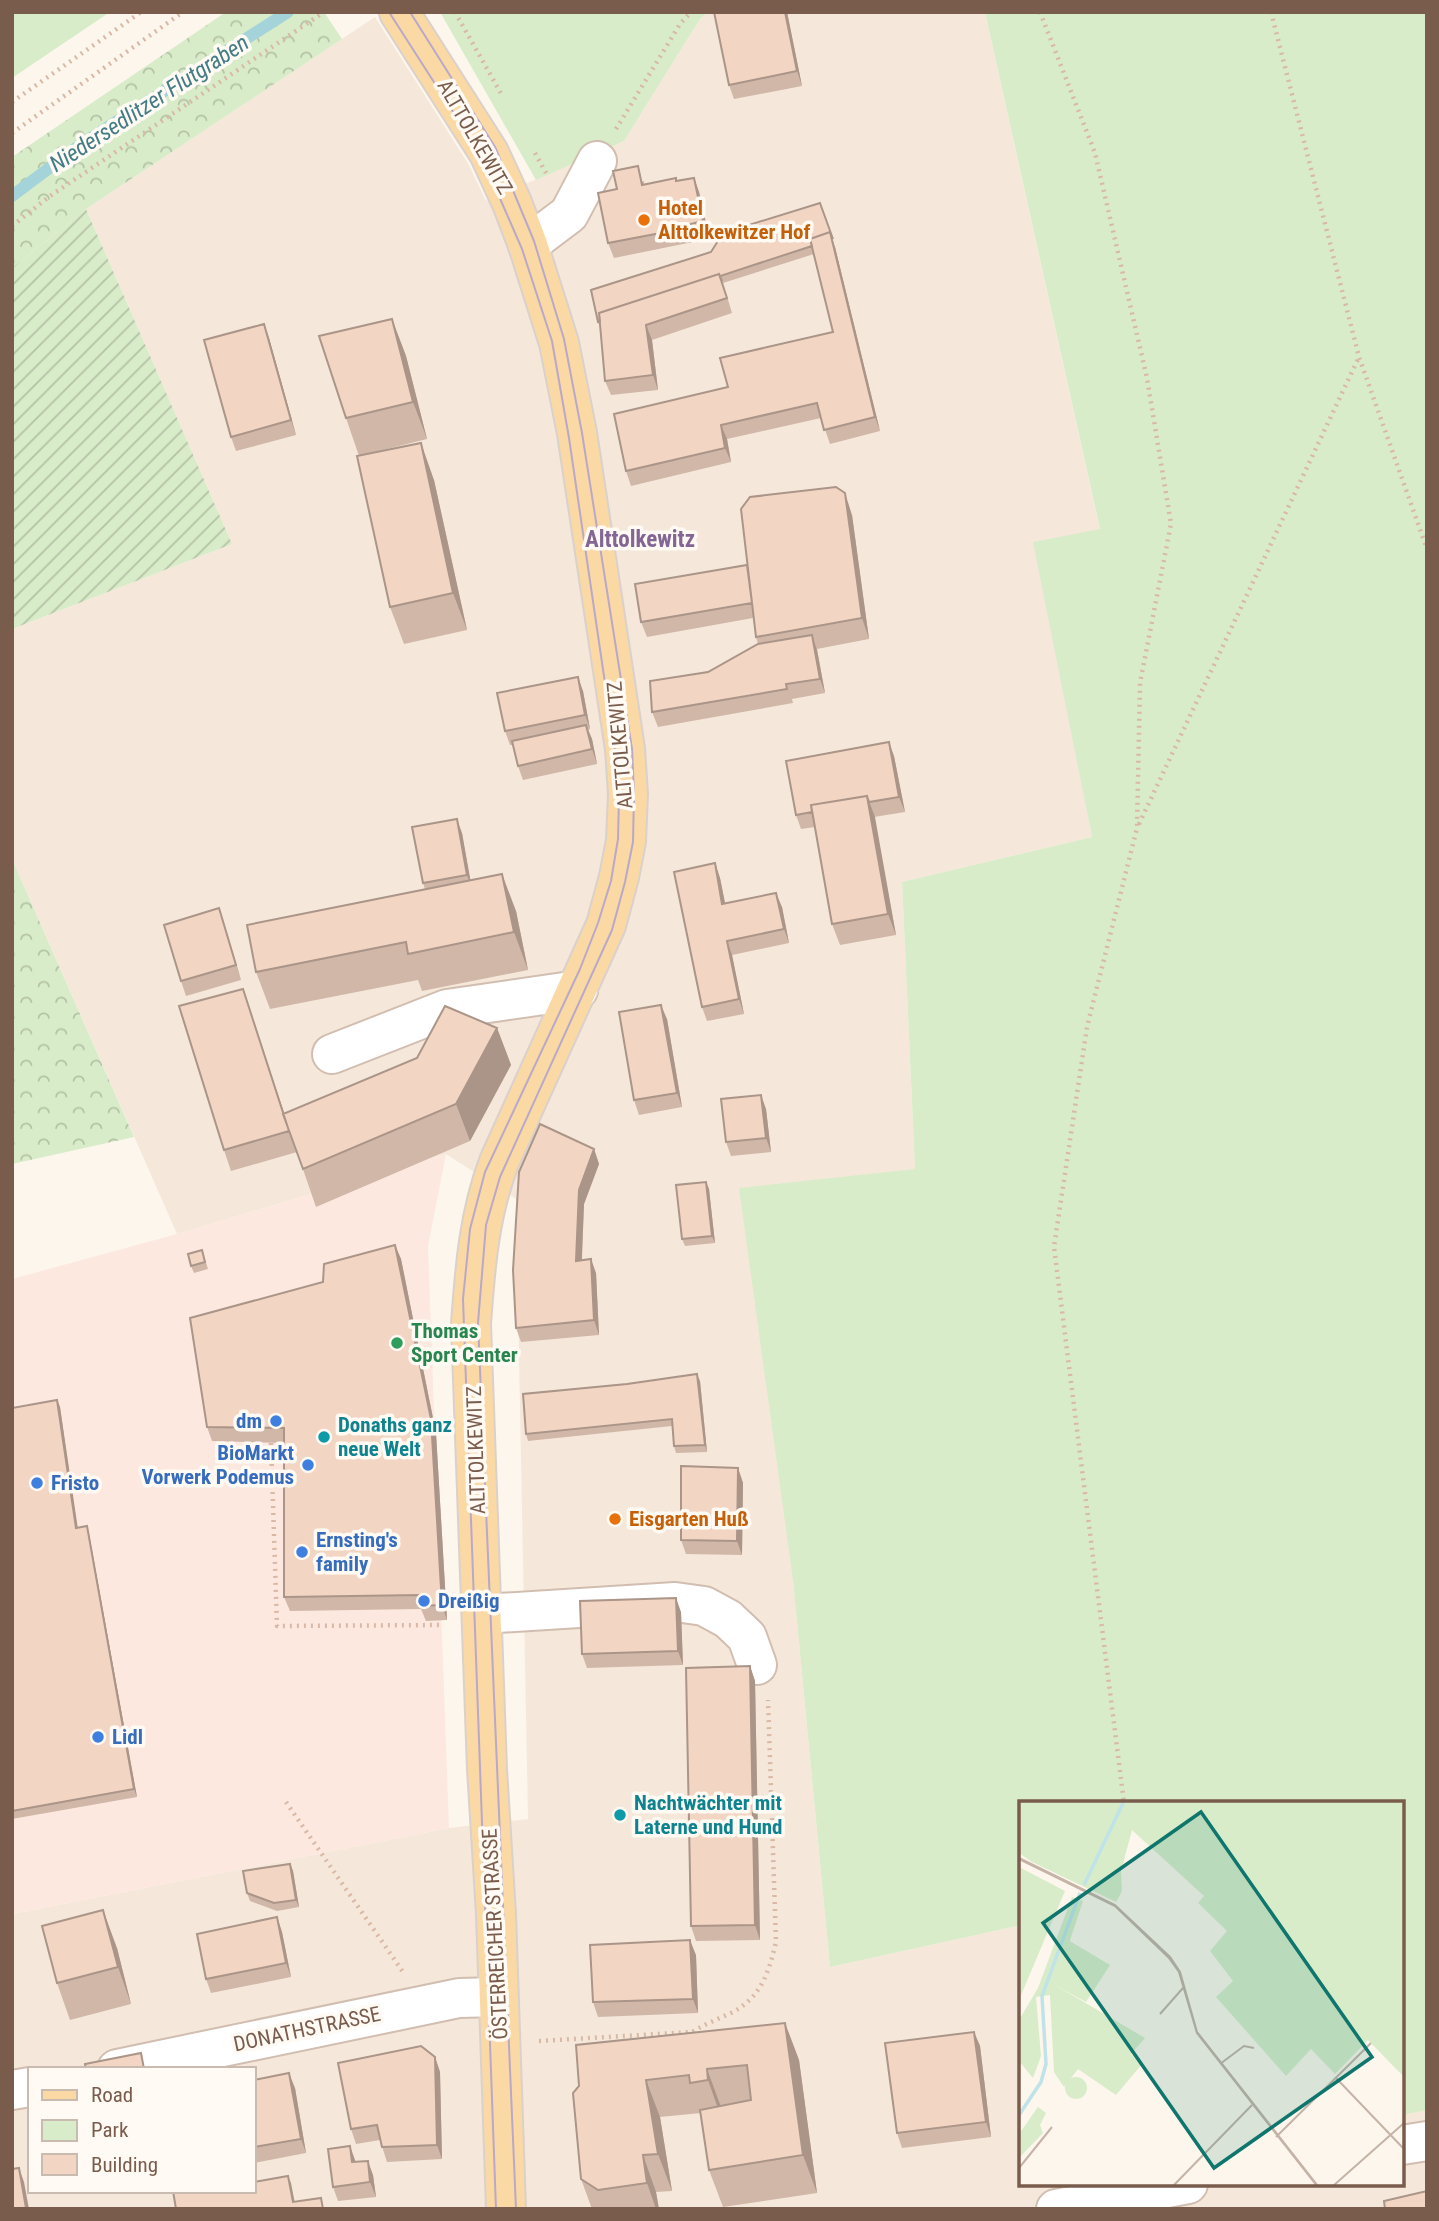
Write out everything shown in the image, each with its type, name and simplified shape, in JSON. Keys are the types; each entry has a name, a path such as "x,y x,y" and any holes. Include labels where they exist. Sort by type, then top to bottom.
{"main road":[{"name":"ALTTOLKEWITZ","path":"399,12 489,153 513,203 559,343 577,433 625,749 628,794 626,841 606,925 489,1189 476,1254 471,1324 483,1633"},
{"name":"ÖSTERREICHER STRASSE","path":"483,1633 506,2209"}],"street":[{"path":"528,245 569,214 597,161"},
{"path":"331,1054 447,1009 578,990"},
{"path":"483,1633 675,1602 704,1606 727,1619 747,1637 757,1665"},
{"name":"DONATHSTRASSE","path":"127,2067 460,1998 498,1997"},
{"path":"1404,2145 1427,2141"},
{"path":"1056,2209 1126,2203 1181,2186"}],"path":[{"path":"12,102 141,12"},
{"path":"12,133 183,12"},
{"path":"12,226 50,196 324,12"},
{"path":"597,161 680,24 691,12"},
{"path":"1040,12 1096,153 1147,377 1171,524 1140,683 1137,828"},
{"path":"1271,12 1359,357 1427,549"},
{"path":"1124,1801 1054,1247 1087,1027 1137,828 1359,357"},
{"path":"271,1443 277,1626 483,1633"},
{"path":"500,2043 692,2032 749,2001 763,1985 776,1942 767,1678 757,1665"},
{"path":"286,1802 425,2005"}],"shaded area":[{"path":"708,12 985,12 1100,530 1034,542 1092,837 902,882 915,1169 793,1580 830,1967 1019,1925 1019,2186 1404,2186 1404,2115 1427,2110 1427,2209 12,2209 12,1914 449,1828 528,1819 516,1199 446,1154 177,1234 12,859 12,629 232,544 86,209 375,17 469,165 486,201 624,141 700,19"},
{"path":"446,1154 428,1246 449,1828 12,1914 12,1279 177,1234"}],"green space":[{"path":"12,12 110,12 12,78"},
{"path":"226,12 324,12 342,39 86,209 12,268 12,157"},
{"path":"440,12 708,12 700,19 624,141 536,180"},
{"path":"985,12 1427,12 1427,2110 1404,2115 1404,1801 1019,1801 1019,1925 830,1967 793,1580 739,1188 915,1169 902,882 1092,837 1033,542 1100,529"},
{"path":"86,209 232,544 12,629 12,268"},
{"path":"12,859 134,1137 12,1164"}],"building":[{"path":"714,12 785,12 797,71 729,85"},
{"path":"638,166 642,185 676,178 676,181 694,178 703,221 687,225 687,228 608,243 598,193 617,189 613,171"},
{"path":"820,203 833,239 830,232 810,239 812,246 720,276 722,281 719,274 599,313 598,322 591,290 711,252 723,233"},
{"path":"830,232 875,417 824,430 817,403 721,425 725,448 626,471 614,414 728,387 720,358 833,332 810,239"},
{"path":"719,274 727,298 646,325 653,375 605,381 599,313"},
{"path":"392,319 413,402 346,418 319,336"},
{"path":"264,324 291,420 231,437 204,340"},
{"path":"421,443 453,593 390,607 357,456"},
{"path":"836,487 845,493 862,618 756,637 741,509 750,497"},
{"path":"747,565 752,603 641,622 635,584"},
{"path":"812,635 820,679 786,684 787,689 652,712 650,681 708,672 758,644"},
{"path":"578,677 585,715 505,731 497,693"},
{"path":"586,725 592,749 518,766 512,741"},
{"path":"889,742 899,797 869,802 867,796 811,805 812,812 796,815 786,761"},
{"path":"867,796 888,914 832,924 811,805"},
{"path":"457,819 467,875 423,883 412,827"},
{"path":"715,863 722,904 776,893 784,929 727,941 739,999 702,1007 674,872"},
{"path":"502,874 514,932 408,954 406,942 256,972 247,925"},
{"path":"219,908 236,965 181,981 164,925"},
{"path":"243,989 289,1131 224,1150 179,1006"},
{"path":"661,1005 677,1093 634,1100 619,1012"},
{"path":"445,1006 497,1028 456,1104 303,1169 283,1114 417,1058"},
{"path":"761,1095 766,1138 726,1142 721,1099"},
{"path":"540,1124 594,1149 579,1190 576,1261 591,1259 594,1320 516,1328 513,1270 519,1172"},
{"path":"706,1182 712,1236 682,1239 676,1185"},
{"name":"Donaths ganz neue Welt","path":"395,1245 431,1419 442,1605 420,1606 421,1595 284,1597 284,1428 207,1427 190,1318 323,1282 324,1264"},
{"path":"202,1250 205,1262 191,1266 188,1254"},
{"path":"697,1374 705,1445 674,1446 672,1419 526,1434 523,1394"},
{"path":"57,1400 76,1528 87,1526 134,1789 12,1811 12,1408"},
{"path":"681,1466 738,1468 737,1541 681,1540"},
{"path":"676,1598 678,1651 582,1654 580,1601"},
{"path":"750,1666 755,1925 691,1926 686,1668"},
{"path":"290,1864 296,1900 274,1903 247,1893 243,1871"},
{"path":"103,1910 118,1967 57,1983 42,1926"},
{"path":"277,1917 286,1963 206,1979 197,1934"},
{"path":"690,1940 693,1999 593,2002 590,1945"},
{"path":"785,2023 803,2155 709,2170 700,2110 751,2100 747,2065 707,2069 708,2080 690,2083 689,2075 646,2080 658,2154 643,2155 647,2183 598,2190 581,2179 573,2093 579,2086 576,2045"},
{"path":"974,2032 986,2122 897,2133 885,2043"},
{"path":"421,2046 435,2057 437,2145 382,2147 377,2125 351,2129 338,2063"},
{"path":"141,2053 144,2067 86,2067 85,2064"},
{"path":"289,2073 301,2139 256,2147 256,2080"},
{"path":"350,2146 352,2162 368,2161 370,2182 333,2187 328,2149"},
{"path":"19,2168 26,2208 12,2209 12,2169"},
{"path":"288,2176 293,2202 321,2198 323,2209 176,2209 173,2193 256,2193 256,2182"},
{"path":"1427,2191 1427,2209 1385,2209 1384,2201"}],"waterway":[{"name":"Niedersedlitzer Flutgraben","path":"12,196 80,145 288,12"}],"tram line":[{"path":"389,12 482,157 522,249 552,341 615,751 619,798 618,839 611,881 598,923 580,969 485,1172 470,1229 463,1299 496,2209"},
{"path":"410,12 495,147 534,241 564,339 582,433 632,749 633,842 625,882 612,930 500,1177 486,1225 478,1323 516,2209"}],"place":[{"name":"Hotel Alttolkewitzer Hof","path":"644,220"},
{"name":"Thomas Sport Center","path":"397,1343"},
{"name":"dm","path":"276,1421"},
{"name":"Donaths ganz neue Welt","path":"324,1437"},
{"name":"BioMarkt Vorwerk Podemus","path":"308,1465"},
{"name":"Fristo","path":"37,1483"},
{"name":"Eisgarten Huß","path":"615,1519"},
{"name":"Ernsting's family","path":"302,1552"},
{"name":"Dreißig","path":"424,1601"},
{"name":"Lidl","path":"98,1737"},
{"name":"Nachtwächter mit Laterne und Hund","path":"620,1815"}],"district":[{"name":"Alttolkewitz","path":"640,539"}]}
